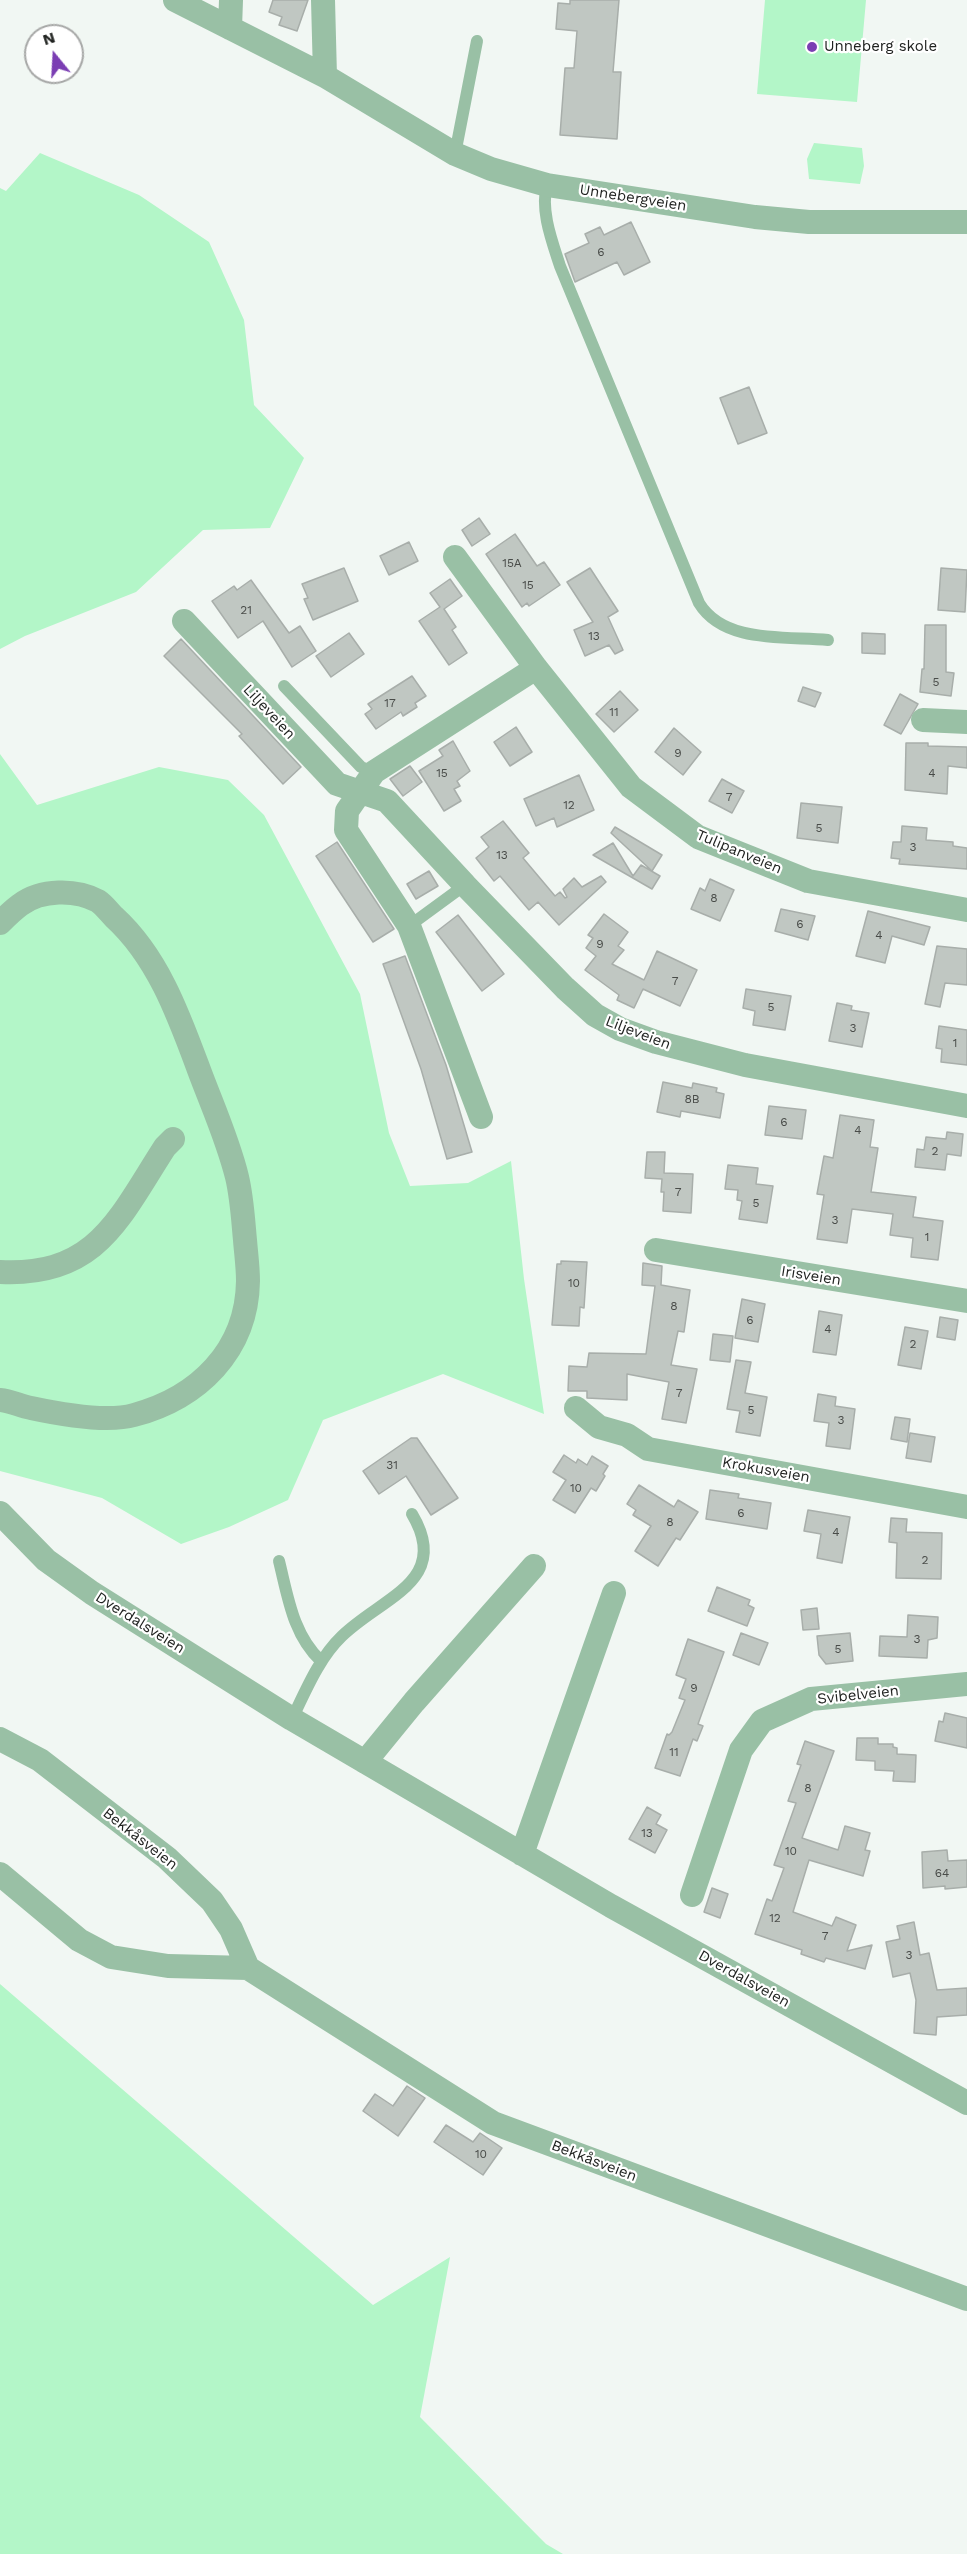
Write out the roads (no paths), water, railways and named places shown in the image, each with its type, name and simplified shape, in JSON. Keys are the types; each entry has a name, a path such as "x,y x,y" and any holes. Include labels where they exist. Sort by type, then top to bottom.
{"street":[{"name":"Unnebergveien","path":"175,0 325,76 455,154 491,169 548,185 755,217 809,222 967,222"},
{"path":"230,28 231,0"},
{"path":"323,0 325,76"},
{"name":"Tulipanveien","path":"455,557 536,668 632,787 698,837 808,881 967,910"},
{"name":"Liljeveien","path":"184,621 337,784 387,801 465,885 595,1016 620,1029 656,1042 744,1065 967,1106"},
{"path":"480,1117 410,926 346,830 346,811 374,772 536,668"},
{"path":"923,720 967,722"},
{"path":"0,923 20,904 34,897 57,892 81,895 99,902 123,924 146,955 176,1009 231,1154 242,1206 248,1280 246,1302 229,1349 211,1374 187,1393 159,1407 131,1416 84,1417 28,1408 0,1400"},
{"path":"0,1272 20,1273 51,1268 76,1260 99,1242 118,1219 165,1147 173,1139"},
{"name":"Irisveien","path":"656,1250 967,1301"},
{"name":"Krokusveien","path":"576,1408 599,1427 627,1435 648,1449 967,1507"},
{"name":"Dverdalsveien","path":"0,1513 46,1560 292,1719 522,1854 967,2103"},
{"path":"365,1762 414,1702 534,1566"},
{"path":"522,1854 615,1593"},
{"name":"Svibelveien","path":"692,1895 741,1750 762,1721 811,1699 967,1684"},
{"name":"Bekkåsveien","path":"0,1739 40,1760 167,1858 212,1901 231,1929 248,1968 493,2123 967,2299"},
{"path":"0,1874 79,1940 111,1957 168,1966 248,1968"}],"lane":[{"path":"455,154 477,41"},
{"path":"548,185 544,196 546,213 560,266 699,603 709,617 739,631 782,638 828,640"},
{"name":"Liljeveien","path":"284,686 361,767 374,772"},
{"path":"410,926 465,885"},
{"path":"292,1719 321,1661 341,1636 409,1584 422,1566 426,1554 422,1530 412,1514"},
{"path":"279,1561 296,1627 304,1641 321,1661"}],"place":[{"name":"Unneberg skole","path":"812,47"}]}
